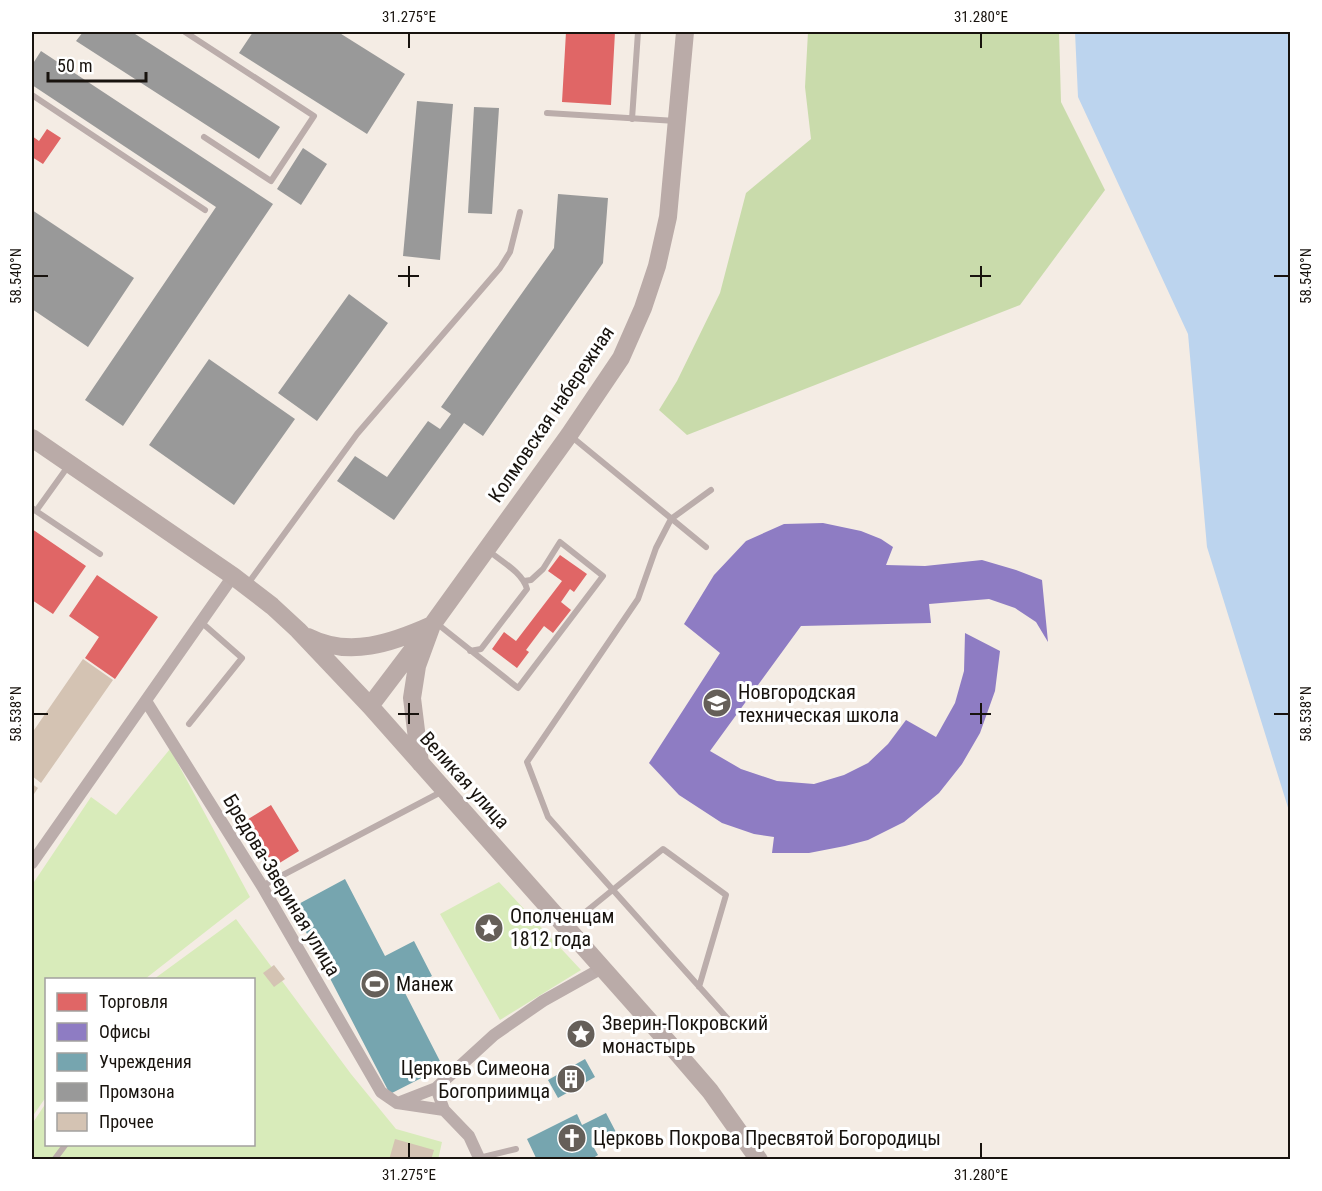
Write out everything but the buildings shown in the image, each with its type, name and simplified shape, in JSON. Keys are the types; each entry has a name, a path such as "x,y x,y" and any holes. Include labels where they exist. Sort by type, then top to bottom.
{"main road":[{"name":"Колмовская набережная","path":"370,706 569,435 621,358 652,282 668,217 686,32"},
{"name":"Великая улица","path":"32,438 240,581 298,630 370,706 710,1091 759,1160"},
{"path":"298,630 318,642 346,648 388,643 433,623"},
{"path":"420,763 412,698 417,666 433,623"}],"street":[{"path":"32,863 201,622 240,581"},
{"name":"Бредова-Звериная улица","path":"146,701 262,886 381,1092 397,1103"},
{"path":"397,1103 436,1088 494,1035 543,1001 602,968"},
{"path":"436,1088 444,1110 470,1136 480,1159"},
{"path":"397,1103 444,1110"}],"lane":[{"path":"185,32 314,116 271,181 204,137"},
{"path":"632,119 638,32"},
{"path":"32,95 205,210"},
{"path":"548,113 677,121"},
{"path":"240,581 357,434 500,268 510,252 520,212"},
{"path":"569,435 706,547"},
{"path":"69,464 34,509 100,554"},
{"path":"711,490 671,519 656,548 638,599 527,762 548,817 736,1028"},
{"path":"433,623 518,688 603,576 560,542 543,569 531,580 524,581"},
{"path":"470,651 481,649 526,589 524,581 486,549"},
{"path":"189,724 242,658 201,622"},
{"path":"262,886 444,790"},
{"path":"566,928 663,849 726,895 699,987"},
{"path":"54,1160 64,1146"},
{"path":"480,1159 516,1149"}],"green space":[{"path":"808,32 1059,32 1061,102 1105,190 1020,305 687,435 659,410 677,381 720,293 746,193 811,139 805,87"},
{"path":"170,749 250,897 146,978 45,978 45,1098 32,1117 32,885 91,797 116,815"},
{"path":"499,882 581,970 500,1020 440,914"},
{"path":"236,919 351,1074 396,1129 442,1142 438,1160 32,1160 32,1124 45,1104 45,1146 255,1146 255,978 155,978"}],"water":[{"path":"1075,32 1290,32 1290,814 1207,547 1188,334 1078,97"}],"place":[{"name":"Новгородская техническая школа","path":"717,703"},
{"name":"Ополченцам 1812 года","path":"489,928"},
{"name":"Манеж","path":"375,984"},
{"name":"Зверин-Покровский монастырь","path":"581,1034"},
{"name":"Церковь Симеона Богоприимца","path":"571,1079"},
{"name":"Церковь Покрова Пресвятой Богородицы","path":"572,1138"}]}
